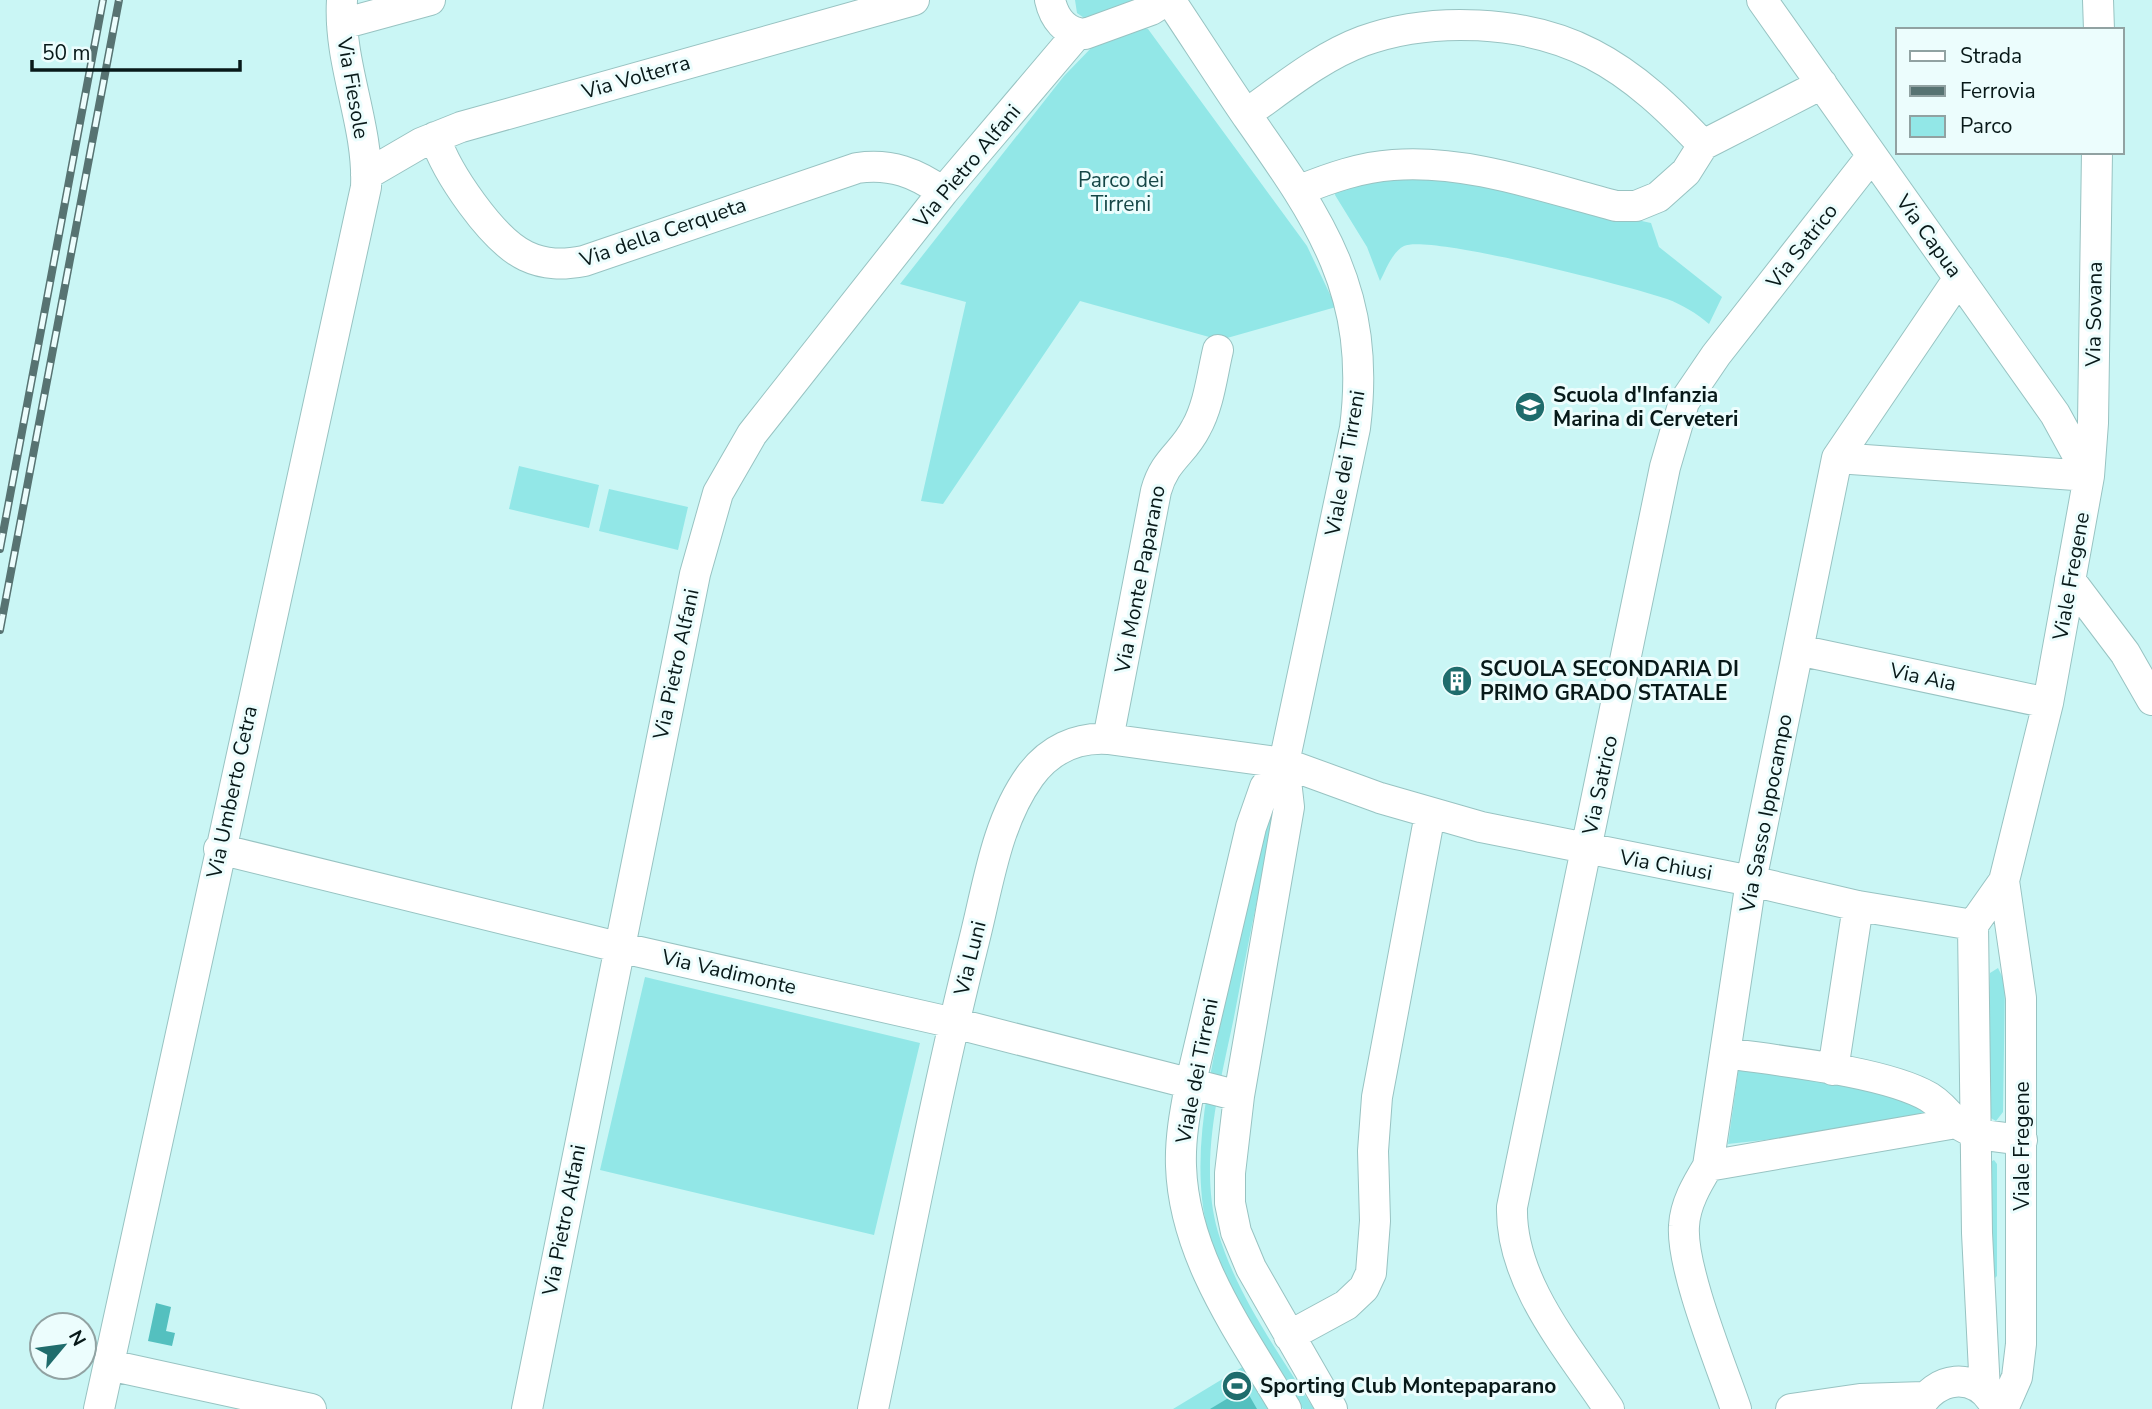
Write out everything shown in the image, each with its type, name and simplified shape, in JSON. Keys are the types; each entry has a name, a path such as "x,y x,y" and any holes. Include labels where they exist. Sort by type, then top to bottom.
{"street":[{"path":"342,12 430,0"},
{"name":"Via Volterra","path":"366,175 435,137 863,6 914,0"},
{"path":"1050,0 1058,21 1077,34 1115,25 1169,0"},
{"name":"Viale dei Tirreni","path":"1169,0 1300,190 1326,236 1345,285 1357,334 1359,373 1351,452 1284,763 1289,807 1240,1097 1230,1173 1233,1218 1251,1268 1332,1409"},
{"name":"Via Capua","path":"1762,0 2055,414 2089,476"},
{"path":"2098,0 2099,28"},
{"name":"Via Fiesole","path":"342,12 346,69 366,175"},
{"path":"1246,114 1321,62 1362,42 1417,29 1474,27 1542,36 1591,53 1655,97 1703,145"},
{"name":"Via Pietro Alfani","path":"527,1409 695,573 718,493 752,434 943,192 1077,34"},
{"path":"1300,190 1370,168 1416,164 1510,179 1616,206 1636,206 1658,197 1677,181 1703,145 1822,84"},
{"name":"Via della Cerqueta","path":"435,137 451,176 494,229 517,251 547,264 569,264 592,258 857,168 882,166 904,169 943,192"},
{"name":"Via Sovana","path":"2089,476 2093,423 2097,154"},
{"name":"Via Satrico","path":"1609,1409 1529,1281 1518,1253 1512,1222 1514,1192 1665,467 1684,402 1716,355 1871,157"},
{"name":"Via Umberto Cetra","path":"99,1409 366,175"},
{"path":"1837,458 1959,278"},
{"name":"Via Monte Paparano","path":"1108,739 1156,491 1165,467 1188,442 1201,419 1218,350"},
{"path":"1837,458 2089,476"},
{"name":"Via Sasso Ippocampo","path":"1736,1409 1691,1270 1684,1238 1686,1212 1708,1166 1751,881 1837,458"},
{"name":"Viale Fregene","path":"1973,925 2004,881 2048,704 2089,476"},
{"path":"2070,580 2125,653 2152,700"},
{"name":"Via Aia","path":"1798,650 2048,704"},
{"name":"Via Luni","path":"873,1409 954,1023 999,844 1017,798 1041,763 1065,746 1093,738 1284,763"},
{"name":"Viale dei Tirreni","path":"1284,763 1265,787 1255,813 1190,1086 1182,1129 1181,1165 1193,1237 1219,1295 1286,1409"},
{"name":"Via Chiusi","path":"1284,763 1430,814 1586,850 1751,881 1858,906 1973,925"},
{"path":"1289,1336 1346,1304 1364,1288 1371,1273 1375,1221 1373,1151 1377,1097 1430,814"},
{"name":"Via Vadimonte","path":"219,849 618,947 954,1023 1240,1097"},
{"name":"Viale Fregene","path":"1994,1403 2013,1388 2021,1351 2021,990 2004,881"},
{"path":"1833,1070 1858,906"},
{"path":"1973,925 1966,1129 1994,1403"},
{"path":"1725,1053 1833,1070 1913,1090 1937,1103 1966,1129"},
{"path":"1708,1166 1966,1129 2022,1140"},
{"path":"109,1365 311,1409"},
{"path":"1791,1409 1860,1399 1921,1403 1946,1382 1973,1384 1994,1403"}],"green space":[{"path":"1075,0 1141,0 1087,20 1077,13"},
{"name":"Parco dei Tirreni","path":"1132,24 1148,29 1307,246 1336,307 1220,340 1080,301 943,504 921,501 966,302 900,284 1064,76 1096,43"},
{"path":"1360,178 1443,178 1651,223 1659,247 1722,297 1709,324 1678,304 1647,293 1489,254 1421,244 1404,246 1396,252 1380,281 1367,247 1335,195 1336,189"},
{"path":"519,466 599,485 589,528 509,509"},
{"path":"609,489 688,507 678,550 599,531"},
{"path":"1267,795 1278,798 1213,1124 1210,1179 1212,1206 1226,1256 1247,1301 1314,1409 1303,1409 1236,1301 1215,1255 1203,1204 1201,1146 1208,1088"},
{"path":"1998,968 2005,982 2003,1112 1996,1121 1989,1117 1986,1110 1990,973"},
{"path":"645,977 920,1043 874,1235 600,1170"},
{"path":"1739,1066 1927,1102 1926,1122 1728,1144"},
{"path":"1994,1160 1997,1164 1997,1276 1993,1280 1989,1163"},
{"name":"Sporting Club Montepaparano","path":"1249,1363 1277,1409 1173,1409"}],"shaded area":[{"path":"156,1303 171,1307 166,1331 175,1333 172,1346 148,1341"},
{"path":"1245,1388 1257,1409 1210,1409"}],"railway":[{"path":"0,549 103,0"},
{"path":"0,630 119,0"}],"place":[{"name":"Scuola d'Infanzia Marina di Cerveteri","path":"1530,407"},
{"name":"SCUOLA SECONDARIA DI PRIMO GRADO STATALE","path":"1457,681"},
{"name":"Sporting Club Montepaparano","path":"1237,1386"}]}
